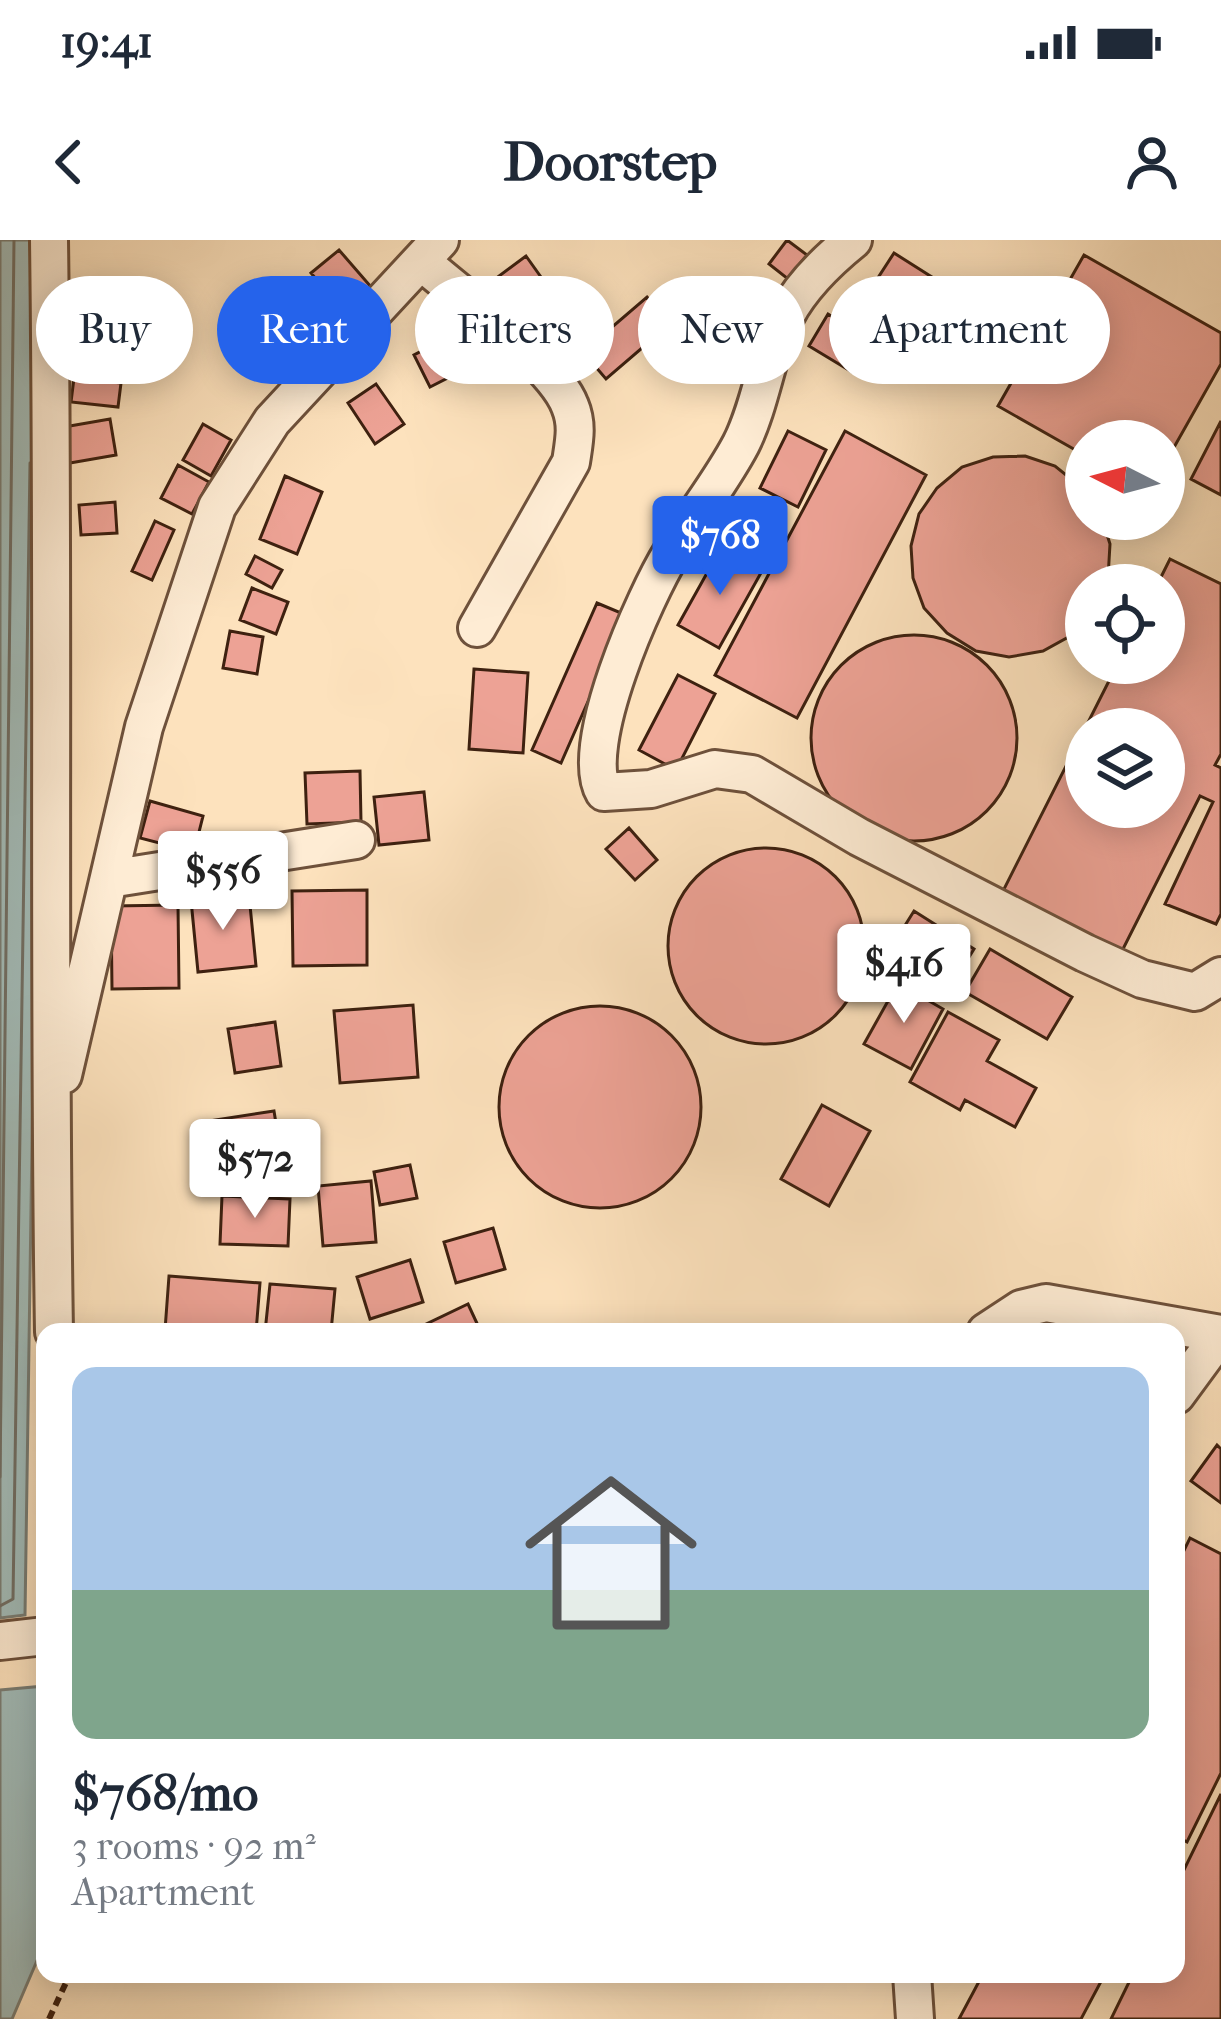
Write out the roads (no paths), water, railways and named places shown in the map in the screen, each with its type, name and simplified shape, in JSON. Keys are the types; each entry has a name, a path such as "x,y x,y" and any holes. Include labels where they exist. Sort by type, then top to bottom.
{"street":[{"path":"49,240 55,1323"},
{"path":"853,240 823,265 785,316 766,388 740,445 669,556 605,717 596,779 604,792 628,793 715,769 752,774 859,837 1142,980 1196,992 1221,976"},
{"path":"51,1126 144,728 217,507 272,421 430,250 555,379 571,406 576,432 571,461 477,628"},
{"path":"109,879 356,840"},
{"path":"1000,1323 1021,1309 1046,1303 1159,1323"},
{"path":"1185,1328 1221,1334 1185,1383"},
{"path":"0,1641 36,1637"},
{"path":"912,1983 915,2019"}],"water":[{"path":"0,240 41,240 45,276 36,276 36,384 43,384 25,1615 0,1618"},
{"path":"36,1687 36,1963 12,2019 0,2019 0,1690"}]}
